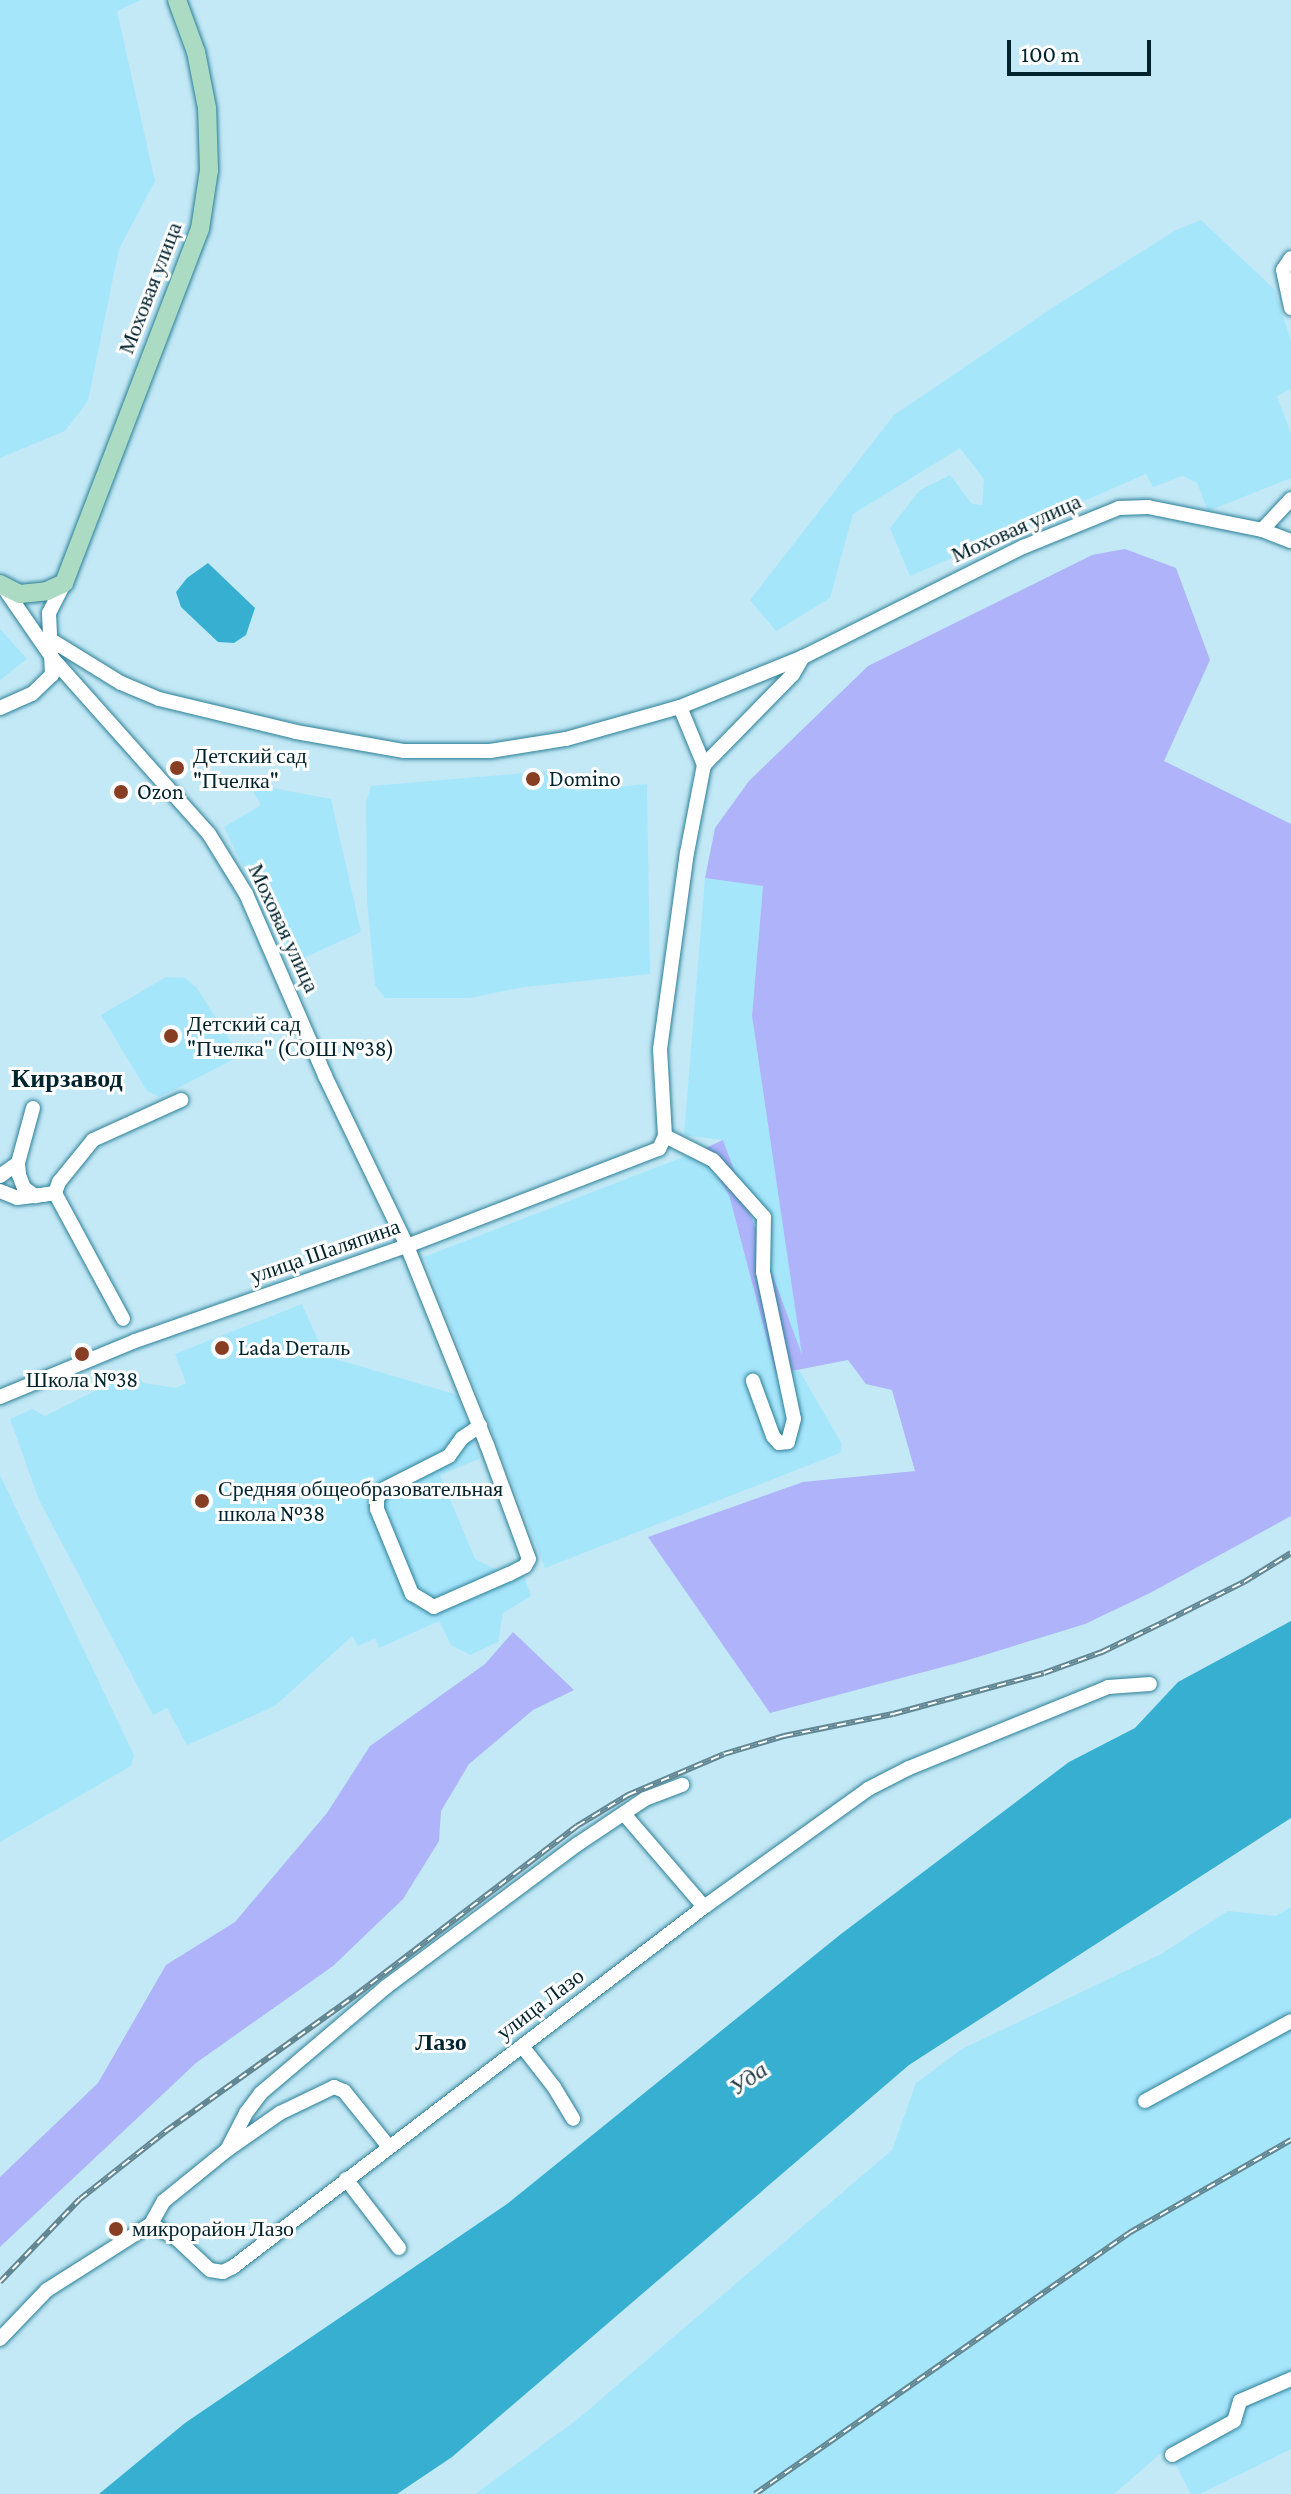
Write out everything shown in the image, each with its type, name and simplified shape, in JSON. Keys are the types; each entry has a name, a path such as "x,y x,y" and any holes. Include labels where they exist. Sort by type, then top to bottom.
{"main road":[{"name":"Моховая улица","path":"64,583 200,229 209,170 207,108 196,52 177,0"},
{"path":"2,586 20,594 47,591 64,583"}],"street":[{"path":"1291,258 1283,270 1291,308"},
{"path":"1262,530 1291,499"},
{"name":"Моховая улица","path":"51,640 121,683 159,699 296,732 404,751 490,751 566,739 680,707 803,657 1023,547 1119,508 1148,507 1262,530 1291,541"},
{"path":"0,708 32,694 52,675 49,613 64,583"},
{"name":"Моховая улица","path":"2,586 53,659 209,834 246,894 325,1076 407,1246 480,1426 529,1559 525,1566 440,1607 412,1594 377,1509 377,1499 384,1489 449,1456 462,1438 480,1426"},
{"path":"704,765 793,674 803,657"},
{"path":"680,707 704,765 687,853 660,1049 664,1140 713,1160 764,1217 763,1272 794,1419 788,1442 779,1443 773,1436 753,1381"},
{"path":"123,1319 55,1193 59,1182 93,1140 181,1100"},
{"path":"33,1108 18,1163 24,1188 35,1196 55,1193"},
{"name":"улица Шаляпина","path":"0,1397 135,1341 407,1246 652,1154 664,1140"},
{"path":"0,1176 18,1163"},
{"path":"0,1191 26,1198 55,1193"},
{"name":"улица Лазо","path":"151,2224 177,2239 210,2270 223,2272 704,1907 868,1789 909,1768 1108,1687 1150,1684"},
{"path":"227,2150 246,2113 261,2093 386,1987 578,1844 645,1799 682,1785"},
{"path":"625,1815 704,1907"},
{"path":"1145,2101 1291,2021"},
{"path":"522,2046 554,2087 573,2119"},
{"path":"0,2339 47,2290 151,2224 164,2201 227,2150 280,2113 334,2087 344,2091 389,2147"},
{"path":"346,2179 399,2248"},
{"path":"1172,2455 1234,2421 1240,2401 1291,2379"}],"shaded area":[{"path":"0,0 141,0 117,11 155,181 119,249 88,401 65,431 0,458"},
{"path":"1201,220 1274,289 1291,340 1291,389 1277,396 1291,434 1291,478 1208,511 1197,483 1183,476 1153,487 1146,474 910,576 890,528 920,490 950,475 972,504 982,505 984,479 960,448 853,514 830,598 776,631 750,600 894,415 1052,308 1176,230"},
{"path":"1125,549 1176,568 1210,660 1164,761 1291,824 1291,1516 1150,1593 1085,1624 965,1661 770,1713 648,1537 803,1482 915,1471 892,1390 866,1384 848,1360 776,1374 729,1195 701,1150 723,1140 802,1355 752,1016 763,886 705,878 715,828 749,781 868,666 1092,555"},
{"path":"0,629 27,659 0,680"},
{"path":"561,771 562,778 573,780 575,791 647,784 650,974 524,987 470,998 385,998 375,985 367,900 366,803 371,786"},
{"path":"267,787 331,799 361,932 290,964 224,827 261,805 253,791"},
{"path":"705,878 763,885 752,1016 803,1360 723,1140 684,1135"},
{"name":"Детский сад \"Пчелка\" (СОШ №38)","path":"166,977 185,978 197,988 240,1056 160,1097 147,1091 101,1015"},
{"path":"691,1154 711,1165 729,1195 776,1374 799,1370 842,1444 840,1453 545,1568 424,1257"},
{"path":"302,1304 325,1356 458,1395 479,1459 440,1475 475,1559 499,1571 519,1563 531,1596 503,1613 498,1642 470,1655 451,1645 439,1621 379,1648 375,1638 358,1646 352,1636 275,1706 187,1745 167,1708 153,1715 39,1500 10,1419 32,1409 45,1416 134,1371 143,1383 176,1388 186,1383 175,1354"},
{"path":"0,1475 134,1755 131,1766 0,1842"},
{"path":"513,1632 574,1690 533,1710 469,1764 441,1811 439,1841 403,1899 333,1966 196,2063 0,2247 0,2177 98,2083 166,1965 235,1922 327,1813 370,1746 485,1664"},
{"path":"1291,1907 1291,2449 1200,2494 1191,2494 1167,2448 1114,2494 475,2494 579,2418 892,2150 916,2083 962,2049 1161,1954 1228,1911 1276,1916"}],"water":[{"path":"208,563 255,608 246,635 234,643 218,642 181,607 176,592 187,578"},
{"name":"Уда","path":"1291,1621 1291,1818 909,2065 452,2457 397,2494 99,2494 185,2423 507,2204 841,1934 1069,1762 1135,1728 1178,1682"}],"railway":[{"path":"0,2282 80,2199 166,2131 356,1995 577,1826 628,1795 724,1754 784,1736 893,1714 1044,1673 1102,1652 1244,1582 1291,1553"},
{"path":"755,2494 1129,2233 1291,2140"}],"place":[{"name":"Детский сад \"Пчелка\"","path":"177,768"},
{"name":"Domino","path":"533,779"},
{"name":"Ozon","path":"121,792"},
{"name":"Детский сад \"Пчелка\" (СОШ №38)","path":"171,1036"},
{"name":"Lada Dеталь","path":"222,1348"},
{"name":"Школа №38","path":"82,1354"},
{"name":"Средняя общеобразовательная школа №38","path":"202,1501"},
{"name":"микрорайон Лазо","path":"116,2229"}],"district":[{"name":"Кирзавод","path":"67,1079"},
{"name":"Лазо","path":"441,2042"}]}
